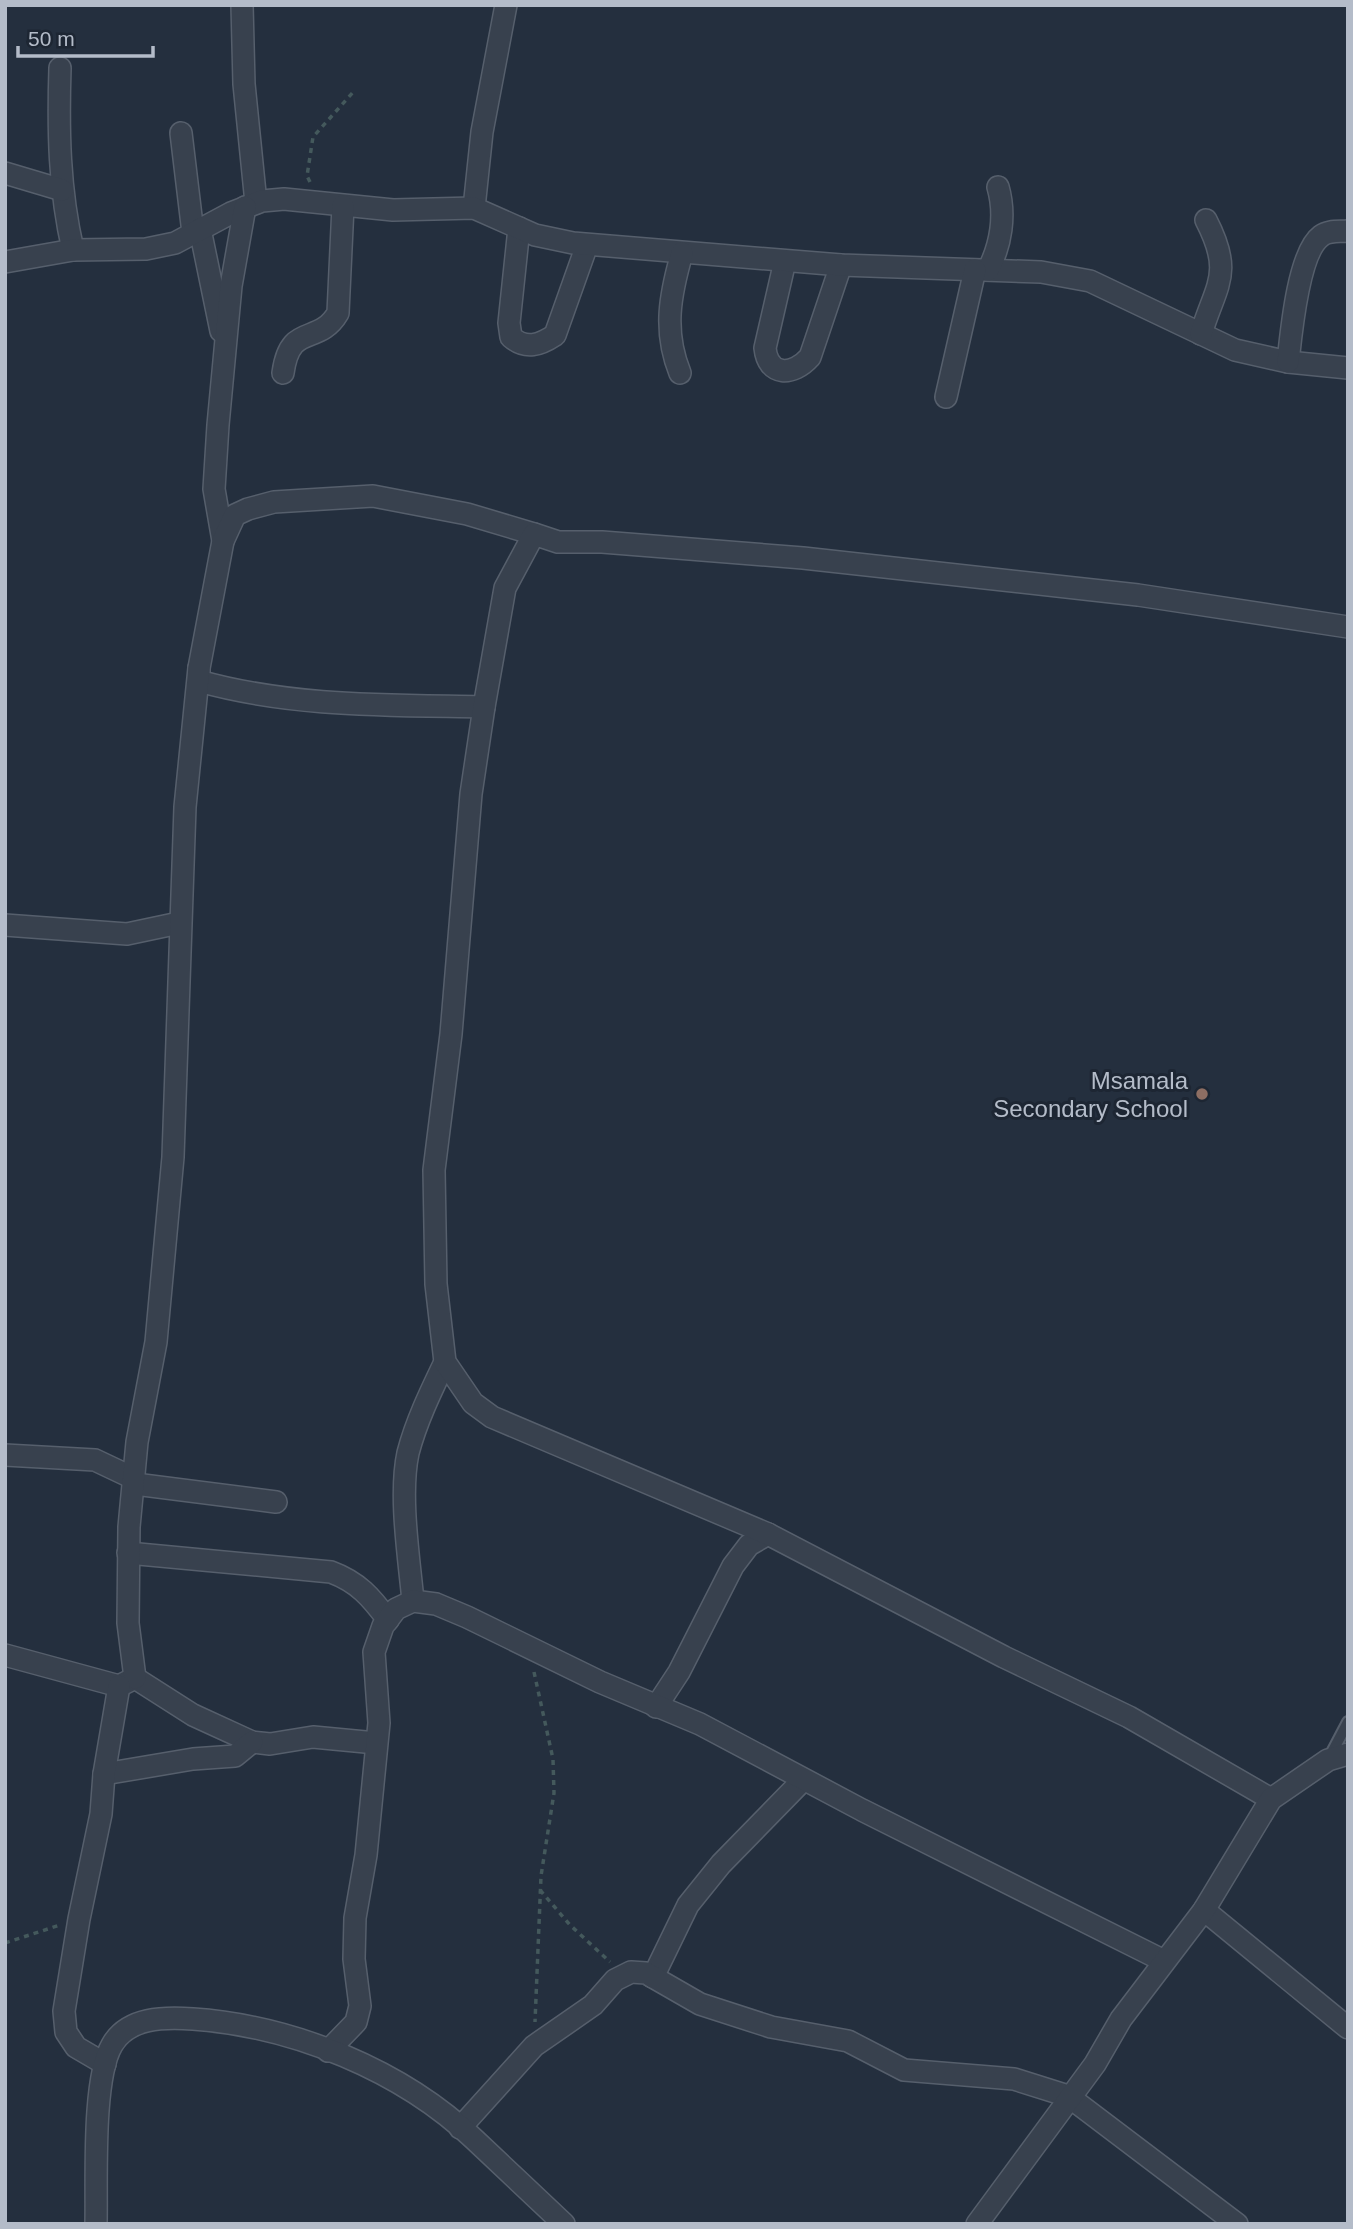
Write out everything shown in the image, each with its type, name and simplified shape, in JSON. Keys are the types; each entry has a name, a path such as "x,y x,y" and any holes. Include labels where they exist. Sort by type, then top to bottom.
{"street":[{"path":"223,541 214,489 225,346 250,205 243,84 242,5"},
{"path":"474,208 482,132 506,5"},
{"path":"60,68 62,190 73,250"},
{"path":"181,133 197,231 225,346"},
{"path":"5,173 62,190"},
{"path":"946,397 982,270 998,251 1002,207 998,187"},
{"path":"5,262 73,250 146,249 174,243 250,205 284,199 393,210 474,208 536,235 587,245 841,265 1041,272 1090,281 1235,350 1288,362 1348,368"},
{"path":"283,373 291,343 331,324 338,313 334,205"},
{"path":"1200,334 1222,278 1219,255 1206,220"},
{"path":"519,228 509,323 511,337 519,344 533,345 555,335 587,245"},
{"path":"1288,362 1305,264 1312,246 1329,232 1348,231"},
{"path":"680,373 671,352 668,323 673,286 682,253"},
{"path":"785,261 765,348 766,361 775,369 787,370 804,364 810,357 841,265"},
{"path":"105,2064 76,2047 66,2032 64,2011 79,1919 102,1814 104,1774 127,1682 128,1553 134,1481 156,1342 173,1157 185,807 199,668 223,541 235,515 274,502 373,496 467,514 558,542 602,542 803,558 1138,595 1348,627"},
{"path":"534,534 505,588 471,794 451,1034 434,1170 436,1284 445,1362 473,1403 492,1417 768,1534 1004,1657 1129,1717 1270,1799"},
{"path":"199,668 199,681 240,692 279,698 484,708"},
{"path":"5,926 127,934 179,923"},
{"path":"413,1601 406,1516 408,1455 431,1390 445,1362"},
{"path":"5,1455 95,1460 134,1481 276,1503"},
{"path":"656,1707 679,1672 733,1566 749,1545 768,1534"},
{"path":"128,1553 331,1572 352,1580 388,1620"},
{"path":"328,2051 356,2022 360,2006 354,1959 355,1918 366,1855 376,1743 379,1696 374,1652 388,1620 396,1609 413,1601 436,1604 656,1707 700,1724 803,1780 1164,1961"},
{"path":"5,1655 127,1682 252,1742 270,1744 313,1737 376,1743"},
{"path":"104,1774 235,1755 252,1742"},
{"path":"977,2224 1068,2096 1095,2064 1121,2019 1204,1910 1270,1799 1338,1757"},
{"path":"653,1977 688,1905 721,1864 803,1780"},
{"path":"1204,1910 1348,2028"},
{"path":"460,2128 534,2046 583,2013 615,1980 631,1972 653,1977 700,2004 771,2027 848,2041 904,2070 1014,2079 1068,2096 1237,2224"},
{"path":"96,2224 100,2103 105,2064 111,2046 130,2026 172,2018 258,2028 328,2051 380,2072 460,2128 564,2224"}],"lane":[{"path":"1338,1757 1348,1722"}],"path":[{"path":"334,205 307,176 309,148 322,125 355,90"},
{"path":"527,1646 544,1707 553,1759 554,1793 540,1890 534,2046"},
{"path":"540,1890 570,1925 624,1976"},
{"path":"5,1943 79,1919"}],"place":[{"name":"Msamala Secondary School","path":"1202,1094"}]}
